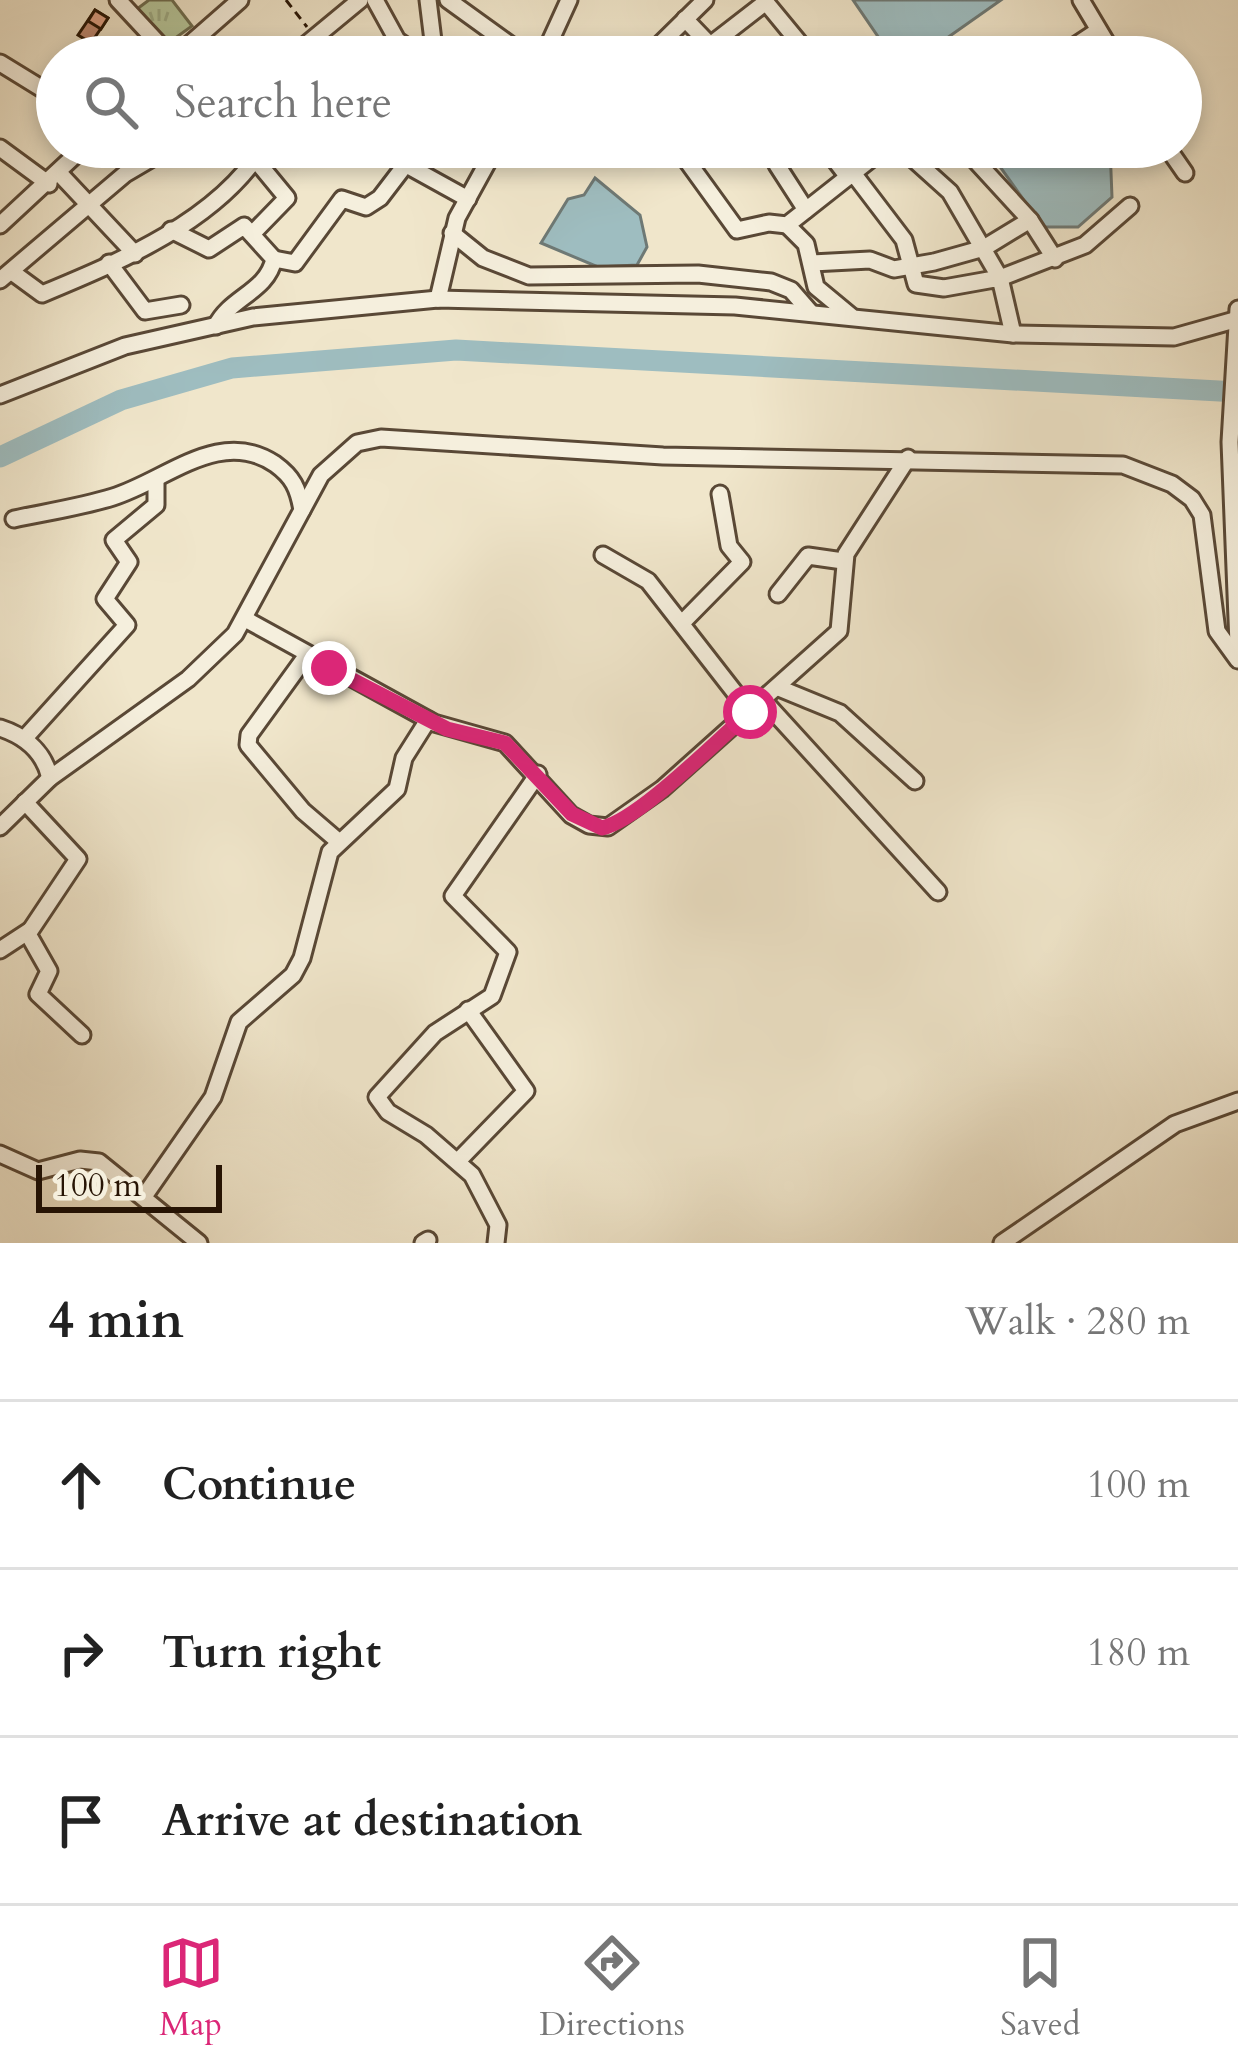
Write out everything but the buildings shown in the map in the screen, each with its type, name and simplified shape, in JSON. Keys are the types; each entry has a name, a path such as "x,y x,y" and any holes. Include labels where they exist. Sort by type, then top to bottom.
{"street":[{"path":"118,0 158,36"},
{"path":"199,36 240,0"},
{"path":"320,36 360,0"},
{"path":"375,0 396,36"},
{"path":"428,0 431,36"},
{"path":"448,0 497,36"},
{"path":"552,36 568,0"},
{"path":"668,36 705,0"},
{"path":"1081,0 1099,36"},
{"path":"721,36 765,1 794,36"},
{"path":"685,19 701,36"},
{"path":"1090,36 1096,32"},
{"path":"0,63 36,85"},
{"path":"0,148 54,178 135,254"},
{"path":"0,225 64,168"},
{"path":"135,168 6,276 42,294 135,254 220,194 244,168"},
{"path":"253,233 287,198 269,168"},
{"path":"171,230 208,249 240,227 253,233 274,259 295,263 342,199 372,204 404,168"},
{"path":"412,168 468,200"},
{"path":"438,299 452,233 485,168"},
{"path":"692,168 734,229 787,225 858,168"},
{"path":"779,168 806,210"},
{"path":"844,168 904,240 909,267 923,288 1000,278 1054,259 1084,245 1130,206"},
{"path":"928,168 950,192 1000,278 1013,334"},
{"path":"982,168 1030,220 1054,259"},
{"path":"1182,168 1185,173"},
{"path":"812,263 870,260 894,269 909,267 984,248 1030,220"},
{"path":"787,225 806,244 816,287 853,318"},
{"path":"452,233 483,258 529,277 698,274 771,282 791,290 811,314"},
{"path":"217,326 227,308 260,286 274,259"},
{"path":"110,263 145,310 181,305"},
{"path":"0,395 125,346 285,312 438,299 735,306 1013,334 1174,337 1237,316 1230,442 1238,644"},
{"path":"0,827 50,778 188,679 245,619 332,460 357,443 381,438 663,456 1123,465 1172,484 1192,499 1202,515 1217,631 1238,660"},
{"path":"14,519 115,496 219,451 245,449 291,478 302,510"},
{"path":"245,619 428,720 505,743 572,814 589,826 608,827 662,789 839,631 843,561 908,458"},
{"path":"24,739 127,626 105,599 129,562 114,540 156,505 156,479"},
{"path":"683,622 742,562 729,546 720,494"},
{"path":"603,555 641,575 757,707 938,892"},
{"path":"778,594 808,556 843,561"},
{"path":"307,655 249,735 248,745 304,812 338,841"},
{"path":"779,688 840,713 915,781"},
{"path":"145,1196 213,1097 238,1022 293,975 302,958 324,866 338,841 397,789 404,758 428,720"},
{"path":"0,728 24,739 47,763 50,778"},
{"path":"496,1243 499,1235 492,1210 458,1161 388,1112 376,1097 435,1034 492,996 508,958 500,942 453,896 538,774"},
{"path":"0,950 29,931 78,859 25,802"},
{"path":"29,931 49,971 38,994 82,1035"},
{"path":"458,1161 526,1091 468,1010"},
{"path":"1002,1243 1175,1124 1238,1100"},
{"path":"0,1154 38,1171 90,1159 145,1196 192,1240"}],"path":[{"path":"286,0 312,36"}],"green space":[{"path":"149,0 172,0 192,26 178,36 158,36 133,12"}],"water":[{"path":"853,0 1001,0 950,36 878,36"},
{"path":"1001,168 1111,168 1112,197 1078,227 1043,227"},
{"path":"595,178 640,215 647,247 637,265 598,267 541,243 568,199 584,195"}],"waterway":[{"path":"0,457 121,400 232,368 456,350 1238,392"}],"route":[{"path":"329,668 447,729 505,743 572,814 589,826 602,828 616,824 662,789 750,712"}]}
